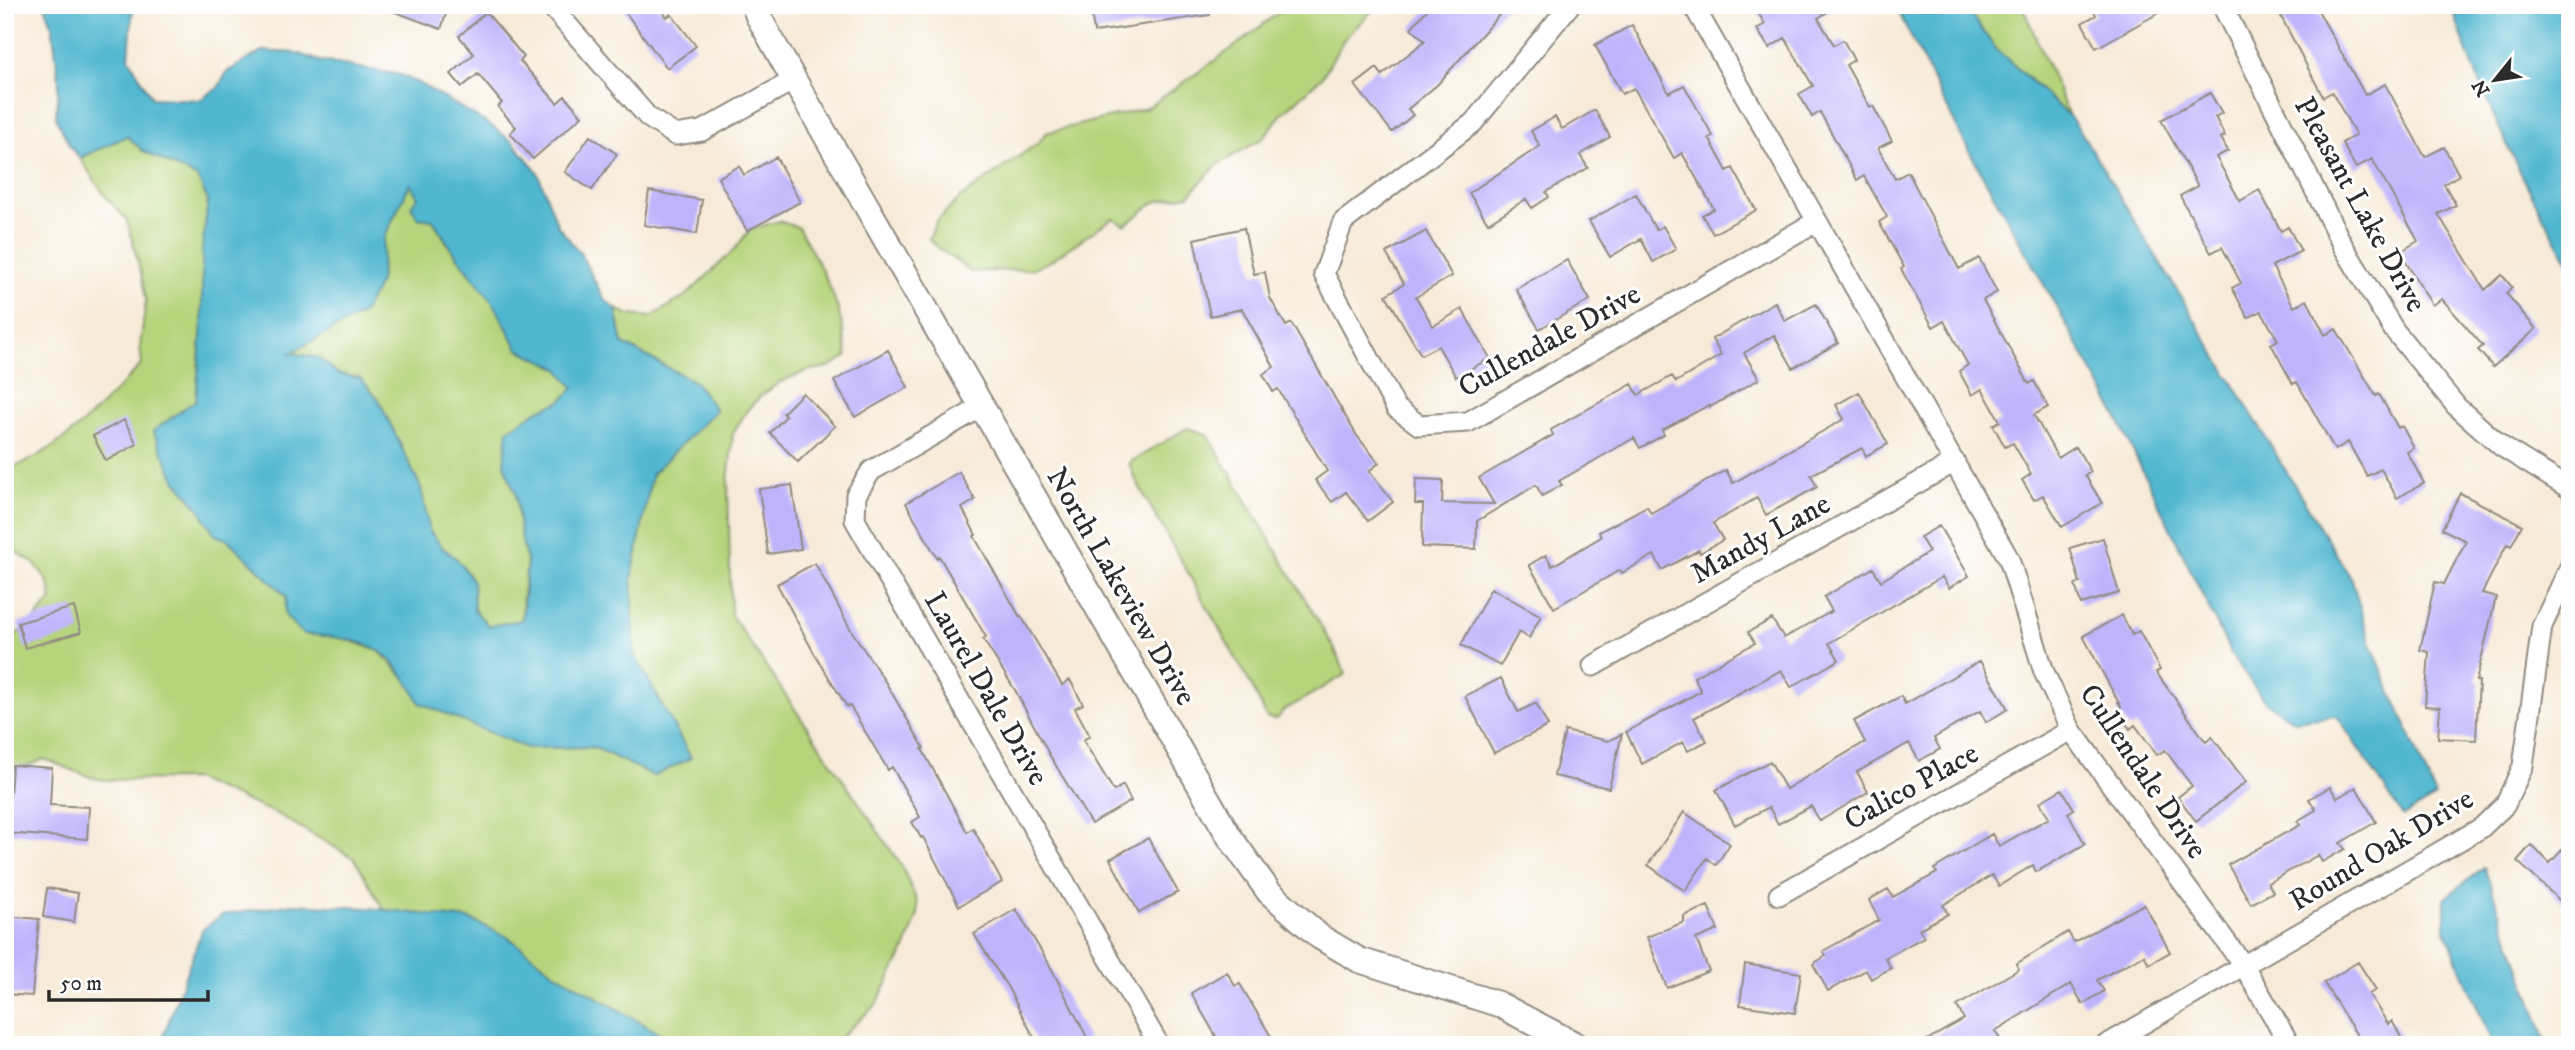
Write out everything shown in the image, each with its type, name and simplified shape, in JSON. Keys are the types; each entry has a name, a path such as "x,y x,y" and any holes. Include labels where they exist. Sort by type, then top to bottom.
{"street":[{"path":"551,5 648,117 675,135 702,131 794,80"},
{"name":"North Lakeview Drive","path":"754,5 794,80 1229,836 1269,892 1320,937 1359,960 1498,1004 1576,1045"},
{"name":"Cullendale Drive","path":"1570,5 1473,123 1343,222 1324,274 1396,408 1419,425 1468,422 1817,221"},
{"name":"Cullendale Drive","path":"1693,5 2009,559 2044,672 2071,730 2244,966 2290,1045"},
{"name":"Pleasant Lake Drive","path":"2222,5 2343,246 2394,330 2457,407 2501,446 2570,489"},
{"name":"Laurel Dale Drive","path":"983,406 872,471 856,495 855,520 1159,1045"},
{"name":"Mandy Lane","path":"1594,666 1955,462"},
{"name":"Round Oak Drive","path":"2106,1045 2481,828 2505,806 2523,766 2542,626 2570,567"},
{"name":"Calico Place","path":"1779,895 2071,730"}],"green space":[{"path":"1288,5 1378,5 1344,39 1322,77 1281,115 1263,138 1216,166 1189,195 1155,202 1125,225 1113,218 1050,261 1032,269 970,272 929,239 936,222 959,199 1039,142 1046,133 1147,108"},
{"path":"1964,5 2022,5 2069,116 1996,49"},
{"path":"127,136 143,151 198,178 208,201 202,250 202,323 196,400 176,481 199,508 215,535 228,539 286,596 285,615 303,634 338,636 379,651 409,682 420,703 527,748 594,747 654,776 691,758 634,654 632,577 652,474 716,410 695,382 623,344 616,309 630,315 651,317 687,295 734,250 750,229 779,221 798,227 832,292 841,320 847,354 829,367 810,370 780,382 748,409 733,433 728,482 731,615 901,865 917,901 918,914 906,947 876,1005 832,1045 679,1045 552,971 508,937 469,919 384,910 355,859 277,814 194,779 104,780 44,759 5,775 5,643 33,621 52,600 47,582 37,567 23,556 5,548 5,470 45,452 80,426 142,364 140,348 146,300 127,220 105,196 80,158"},
{"path":"409,183 451,249 495,304 518,349 558,368 574,388 560,402 539,410 504,464 516,495 527,563 522,620 489,626 474,610 473,581 458,560 443,548 429,530 421,488 379,401 360,378 338,374 319,358 290,353 324,332 380,282 384,238"},
{"path":"1187,428 1207,434 1333,646 1346,674 1283,711 1277,719 1267,718 1134,477 1129,463"}],"water":[{"path":"45,5 133,5 129,58 152,98 199,100 218,88 227,72 262,51 296,53 320,61 401,75 490,125 513,142 537,171 558,226 580,253 604,299 616,309 623,344 695,382 716,410 652,474 632,577 634,654 691,758 654,776 594,747 527,748 420,703 397,667 379,651 352,640 303,634 285,615 286,596 228,540 215,535 199,508 176,481 153,431 196,400 202,323 202,250 208,201 198,178 143,151 127,136 80,158 70,146 56,118 59,80 52,25","holes":["410,184 418,197 411,206 418,218 433,220 494,304 518,349 558,368 574,388 560,402 539,410 508,430 504,464 516,495 527,563 522,620 489,626 474,610 473,581 458,560 443,548 429,530 421,488 379,400 360,378 338,374 319,358 291,353 363,313 380,282 384,238"]},
{"path":"1893,5 1964,5 1996,49 2069,116 2081,132 2352,580 2370,642 2436,797 2403,816 2337,716 2295,721 2265,702 2230,652 2108,399 1969,151"},
{"path":"2451,5 2570,5 2570,264 2535,202 2504,138"},
{"path":"2484,867 2547,1045 2493,1045 2445,930 2445,898"},
{"path":"293,904 368,908 469,919 508,937 552,971 679,1045 160,1045 202,930 222,915"}],"building":[{"path":"382,5 449,5 441,29"},
{"path":"620,5 658,5 667,17 671,14 696,46 667,68"},
{"path":"1090,5 1209,5 1210,15 1094,32"},
{"path":"1431,5 1508,5 1437,85 1408,109 1413,115 1392,132 1355,85 1377,68 1382,75 1425,41 1411,28"},
{"path":"1753,5 1838,5 1818,18 1834,45 1843,40 1854,60 1846,65 1892,141 1878,148 1895,179 1908,172 1959,269 1979,258 1997,292 1983,300 2029,384 2034,381 2048,407 2034,415 2058,458 2076,447 2091,472 2085,475 2102,503 2062,527 2043,495 2034,500 2022,480 2031,474 2013,443 2005,447 1993,425 2000,421 1982,389 1972,395 1959,371 1968,365 1944,321 1933,327 1901,269 1904,267 1879,222 1887,217 1864,176 1857,180 1820,112 1812,117 1799,94 1813,86 1785,38 1769,48 1757,29 1765,24"},
{"path":"2091,5 2173,5 2096,48 2082,23 2096,15"},
{"path":"2275,5 2315,5 2365,95 2385,84 2425,157 2444,147 2459,175 2444,184 2456,205 2438,214 2485,290 2502,275 2512,287 2506,293 2536,329 2493,367 2478,350 2483,346 2442,299 2432,305 2416,279 2400,252 2418,241 2372,159 2356,168 2342,143 2356,135 2332,92 2323,97"},
{"path":"486,12 524,57 520,61 557,103 565,96 582,116 533,159 510,133 516,127 498,107 502,103 478,74 462,87 451,74 474,54 459,36"},
{"path":"1632,25 1669,93 1684,85 1713,136 1709,138 1727,171 1733,168 1756,210 1713,234 1702,215 1714,209 1682,153 1674,158 1634,88 1622,94 1595,45"},
{"path":"2210,93 2222,113 2215,117 2225,136 2221,138 2228,151 2216,157 2240,201 2259,190 2281,231 2288,227 2301,251 2272,266 2294,307 2307,300 2325,335 2336,329 2376,396 2379,394 2398,428 2402,426 2414,448 2407,452 2424,483 2397,498 2381,469 2367,476 2348,442 2335,450 2297,382 2293,384 2271,344 2278,340 2261,311 2248,318 2232,288 2241,283 2222,247 2211,253 2180,196 2198,186 2161,120"},
{"path":"1595,110 1610,137 1580,155 1588,168 1546,192 1549,197 1532,208 1526,199 1488,223 1469,193 1540,146 1531,131 1555,117 1562,129"},
{"path":"590,136 617,154 592,190 565,172"},
{"path":"776,157 800,202 747,231 718,178 739,166 744,175"},
{"path":"649,191 702,200 697,234 644,225"},
{"path":"1636,194 1656,230 1663,226 1676,249 1653,262 1641,239 1610,257 1589,221"},
{"path":"1244,228 1254,274 1265,272 1270,298 1286,326 1291,323 1357,436 1379,463 1369,471 1393,502 1368,521 1346,492 1332,502 1315,480 1327,471 1278,389 1273,392 1263,374 1274,367 1242,309 1210,316 1194,239"},
{"path":"1426,231 1452,276 1416,297 1433,326 1462,309 1490,358 1456,377 1438,346 1421,355 1386,295 1404,284 1386,253"},
{"path":"1567,260 1590,300 1539,329 1516,289"},
{"path":"1775,302 1785,321 1816,304 1838,343 1793,368 1774,335 1744,353 1759,379 1662,430 1664,435 1640,448 1634,438 1559,481 1562,485 1542,496 1536,485 1477,521 1476,549 1422,547 1423,504 1415,504 1416,479 1443,480 1442,503 1494,504 1479,478 1553,435 1551,430 1632,384 1638,395 1672,376 1676,382 1721,355 1712,339"},
{"path":"888,350 908,387 855,417 834,381"},
{"path":"1859,392 1888,444 1866,456 1862,448 1811,475 1817,487 1766,515 1757,498 1713,523 1723,540 1700,553 1699,550 1662,570 1654,555 1622,573 1620,570 1554,608 1529,565 1546,555 1552,566 1601,537 1599,532 1647,506 1651,513 1726,470 1733,483 1844,419 1836,405"},
{"path":"803,393 835,426 798,462 770,433 786,416 783,413"},
{"path":"124,420 137,444 106,461 93,436"},
{"path":"959,472 975,500 962,508 976,535 974,536 1062,685 1070,680 1083,704 1075,708 1090,736 1083,740 1114,791 1123,785 1131,801 1091,824 983,639 986,637 906,503"},
{"path":"792,485 801,549 768,554 759,489"},
{"path":"2460,493 2522,525 2511,546 2507,544 2482,593 2496,597 2476,681 2479,681 2476,740 2438,738 2440,707 2425,706 2429,652 2420,650 2435,582 2444,584 2466,541 2442,529"},
{"path":"1939,526 1969,576 1949,588 1942,577 1829,643 1839,660 1791,687 1781,670 1694,718 1707,741 1688,751 1683,742 1642,764 1626,732 1701,691 1694,677 1755,643 1748,632 1772,619 1784,638 1832,611 1824,597 1873,568 1881,581 1929,552 1920,537"},
{"path":"2103,538 2119,593 2081,604 2075,585 2080,583 2070,548"},
{"path":"815,563 851,630 924,748 922,749 967,832 973,828 1002,882 959,906 923,837 921,838 912,822 920,817 892,767 888,770 850,706 847,707 777,584"},
{"path":"1491,588 1541,616 1529,638 1519,632 1500,666 1461,645"},
{"path":"74,607 81,632 25,648 18,623"},
{"path":"2122,615 2132,635 2139,631 2160,670 2156,672 2206,742 2212,737 2246,782 2196,821 2178,797 2192,786 2165,750 2157,755 2135,725 2130,729 2116,710 2121,707 2083,636"},
{"path":"1980,661 2008,709 1986,722 1980,711 1934,738 1940,749 1919,761 1909,743 1857,772 1868,792 1820,821 1811,806 1778,824 1769,807 1735,825 1716,790 1770,761 1786,789 1865,742 1854,721 1901,696 1905,704"},
{"path":"1501,678 1518,712 1536,703 1548,726 1494,753 1465,696"},
{"path":"1565,731 1608,741 1622,734 1609,788 1554,776"},
{"path":"12,765 52,768 50,805 89,807 87,839 5,833 5,795 10,796"},
{"path":"2330,787 2337,798 2356,787 2376,822 2340,843 2345,849 2322,862 2318,855 2268,883 2273,892 2251,904 2228,865 2300,825 2297,821 2316,810 2309,799"},
{"path":"2062,789 2074,809 2068,813 2085,844 2036,872 2033,865 1999,886 1992,875 1943,905 1948,914 1919,929 1924,937 1885,958 1891,968 1871,979 1866,970 1828,991 1813,964 1826,956 1823,951 1879,920 1869,900 1888,889 1893,897 1937,873 1934,869 1992,834 1999,846 2049,818 2040,802"},
{"path":"1684,812 1730,844 1716,865 1707,858 1685,891 1648,865"},
{"path":"1148,838 1178,892 1139,913 1110,859"},
{"path":"2570,841 2570,910 2517,861 2531,845 2550,863"},
{"path":"47,888 78,893 74,922 43,917"},
{"path":"2144,904 2170,952 2149,964 2144,955 2097,980 2104,991 2083,1004 2071,984 1995,1031 2004,1045 1918,1045 1964,1019 1957,1006 2019,969 2016,964 2068,932 2074,942"},
{"path":"1708,906 1718,930 1696,939 1709,971 1667,988 1647,937 1684,922 1684,916"},
{"path":"1016,909 1049,964 1091,1045 1038,1045 1008,988 974,934"},
{"path":"5,916 39,919 32,996 5,994"},
{"path":"2358,962 2376,990 2369,994 2388,1024 2392,1021 2402,1039 2391,1045 2363,1045 2324,983"},
{"path":"1745,964 1801,973 1795,1013 1740,1005"},
{"path":"1227,972 1235,986 1240,984 1276,1045 1221,1045 1191,993"}]}
